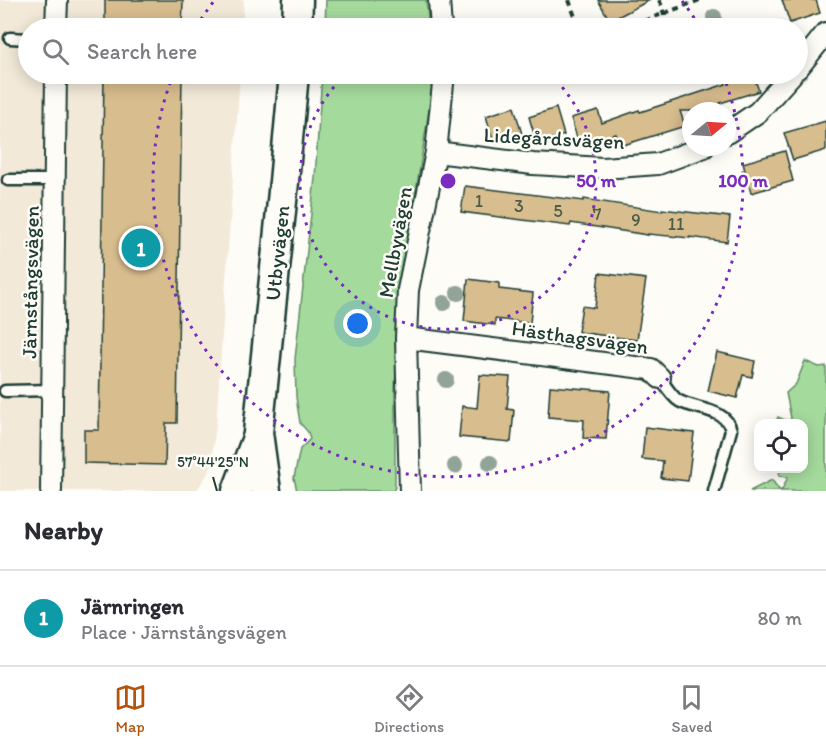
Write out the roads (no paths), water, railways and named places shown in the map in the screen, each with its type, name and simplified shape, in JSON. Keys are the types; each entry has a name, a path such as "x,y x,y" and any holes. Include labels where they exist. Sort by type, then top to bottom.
{"main road":[{"path":"297,18 298,0"},
{"name":"Utbyvägen","path":"266,491 258,433 293,84"},
{"name":"Utbyvägen","path":"237,491 258,433"}],"street":[{"path":"57,0 57,18"},
{"path":"439,0 440,18"},
{"path":"808,56 826,33"},
{"name":"Järnstångsvägen","path":"51,491 56,84"},
{"name":"Mellbyvägen","path":"410,491 406,338 408,290 436,152 443,84"},
{"path":"736,127 758,112 783,84"},
{"name":"Lidegårdsvägen","path":"436,152 533,164 603,168 658,164 682,155"},
{"name":"Hästhagsvägen","path":"406,338 651,369 660,378"}],"lane":[{"path":"10,38 18,38"},
{"path":"8,180 55,180"},
{"name":"Hästhagsvägen","path":"660,378 677,400 722,416 730,422 731,430 714,491"},
{"path":"5,391 53,390"}],"place":[{"name":"Järnringen","path":"141,248"}]}
